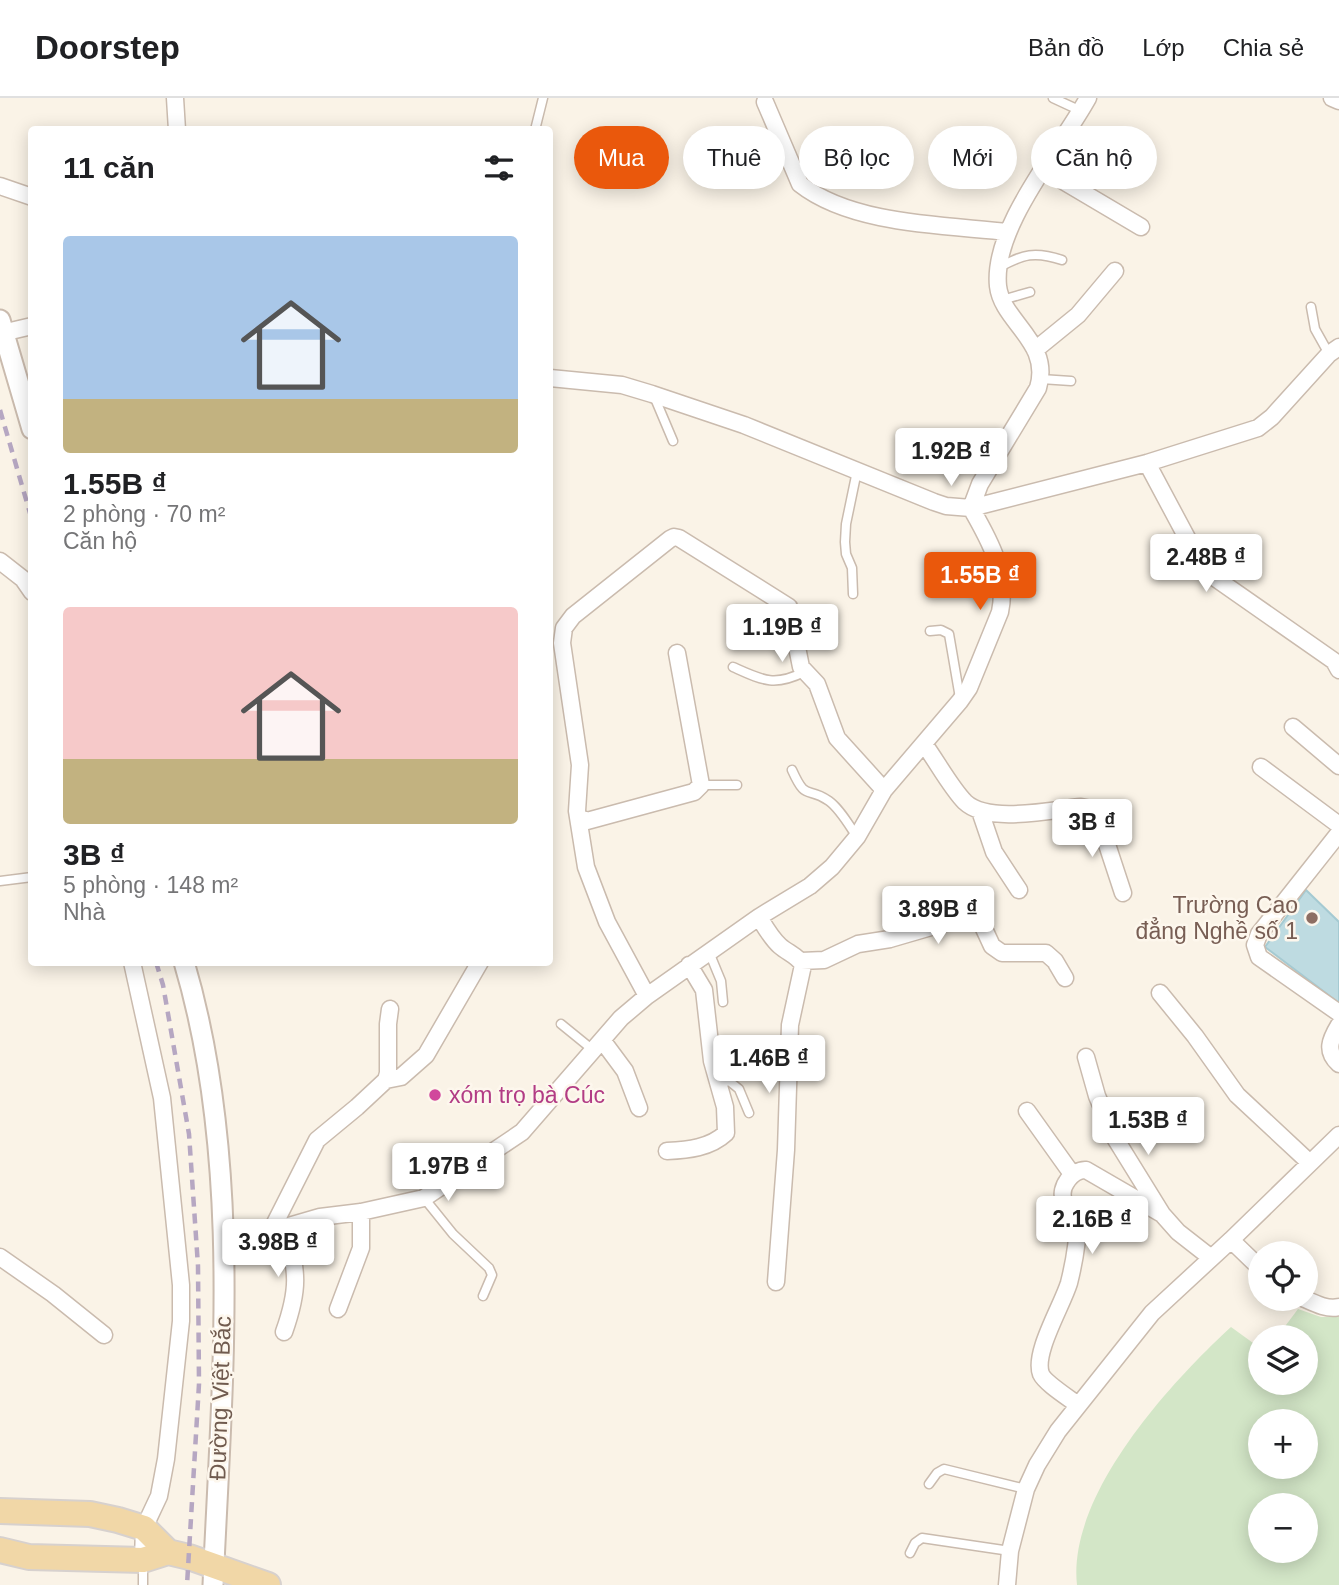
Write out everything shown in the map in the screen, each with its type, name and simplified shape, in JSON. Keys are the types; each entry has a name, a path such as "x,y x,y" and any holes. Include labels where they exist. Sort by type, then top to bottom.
{"main road":[{"path":"0,1511 90,1514 144,1528 213,1576 268,1585"},
{"path":"0,1550 29,1557 143,1560 179,1554"}],"street":[{"path":"175,98 177,126"},
{"path":"1332,98 1339,101"},
{"path":"765,102 800,184 811,192 841,207 880,217 1009,232"},
{"path":"1070,126 1084,104"},
{"path":"0,186 28,196"},
{"path":"971,509 980,484 1041,379 1040,360 1035,349 1002,300 998,289 998,268 1009,232 1031,188"},
{"path":"1077,189 1141,226"},
{"path":"1035,349 1077,315 1115,271"},
{"path":"28,326 1,326 28,416"},
{"path":"553,378 622,385 652,394 744,425 946,506 971,509 1147,463 1258,428 1272,417 1334,351"},
{"path":"1147,463 1208,573 1337,662"},
{"path":"223,1245 320,1217 361,1212 424,1198 522,1132 621,1018 647,996 759,917 810,886 832,867 857,836 884,790 969,688 1000,612 1003,599 1000,572 992,544 971,509"},
{"path":"647,996 622,952 593,890 586,867 577,811 580,765 562,643 564,628 573,616 670,539 679,538 785,603 790,611 804,672 817,684 841,745 884,790"},
{"path":"1,564 23,579 28,586"},
{"path":"580,818 587,821 694,792 701,785 677,653"},
{"path":"1293,727 1339,766"},
{"path":"925,744 965,802 980,811 998,814 1081,807 1091,809 1098,817 1123,892"},
{"path":"1261,767 1339,825"},
{"path":"980,811 993,852 1018,890"},
{"path":"1339,833 1259,934 1255,945 1259,957 1339,1013"},
{"path":"759,917 782,948 802,961 824,960 858,944 890,939 962,918 980,920 992,946 1002,953 1046,953 1055,961 1065,978"},
{"path":"776,1282 786,1150 789,1024 802,961"},
{"path":"667,1151 716,1142 726,1133 725,1107 712,1061 704,990 689,965"},
{"path":"133,966 162,1098 181,1285 181,1321 166,1459 159,1496 144,1528 143,1560"},
{"name":"Đường Việt Bắc","path":"185,966 205,1057 216,1127 223,1245 223,1333 213,1576"},
{"path":"386,1080 401,1077 426,1055 478,966"},
{"path":"1160,993 1237,1095 1310,1163"},
{"path":"284,1332 296,1288 296,1275 279,1229 317,1140 386,1080 390,1009"},
{"path":"1339,1025 1329,1048 1339,1064"},
{"path":"598,1045 625,1072 639,1108"},
{"path":"1086,1057 1097,1096 1115,1138 1162,1213 1178,1231 1210,1257"},
{"path":"1027,1111 1072,1174"},
{"path":"1007,1585 1010,1551 1027,1489 1037,1465 1058,1431 1152,1313 1339,1135"},
{"path":"1078,1405 1042,1377 1039,1366 1043,1343 1061,1307 1069,1281 1076,1241 1078,1219 1065,1204 1062,1197 1064,1187 1072,1174 1079,1169 1086,1170 1162,1213"},
{"path":"338,1309 361,1248 361,1212"},
{"path":"1231,1240 1248,1256"},
{"path":"0,1257 53,1294 104,1335"},
{"path":"1318,1305 1334,1309 1339,1307"}],"lane":[{"path":"535,126 543,98"},
{"path":"1053,98 1084,104"},
{"path":"998,268 1020,256 1043,254 1062,260"},
{"path":"1002,300 1031,292"},
{"path":"1311,307 1315,329 1334,351"},
{"path":"1041,379 1071,381"},
{"path":"652,394 673,442"},
{"path":"853,594 852,568 846,554 845,542 846,524 858,471"},
{"path":"930,631 941,630 949,634 960,701"},
{"path":"733,667 771,682 789,680 804,672"},
{"path":"792,770 801,788 807,793 830,801 857,836"},
{"path":"701,785 737,785"},
{"path":"0,881 28,878"},
{"path":"709,952 721,981 723,1002"},
{"path":"561,1024 598,1045"},
{"path":"717,1084 729,1081 739,1089 749,1113"},
{"path":"424,1198 453,1234 489,1268 492,1275 483,1296"},
{"path":"929,1484 937,1473 944,1469 1027,1489"},
{"path":"910,1553 915,1543 922,1538 1010,1551"},
{"path":"143,1560 143,1585"}],"green space":[{"path":"1296,1311 1321,1317 1339,1317 1339,1585 1077,1585 1078,1551 1088,1515 1105,1479 1152,1410 1231,1327 1248,1339 1248,1395 1318,1395 1318,1325 1286,1325"}],"water":[{"name":"Trường Cao đẳng Nghề số 1","path":"1306,890 1339,922 1339,1003 1265,947"}],"railway":[{"path":"0,410 28,506"},
{"path":"157,966 163,985 189,1134 198,1266 199,1384 187,1585"}],"place":[{"name":"Trường Cao đẳng Nghề số 1","path":"1312,918"},
{"name":"xóm trọ bà Cúc","path":"435,1095"}]}
